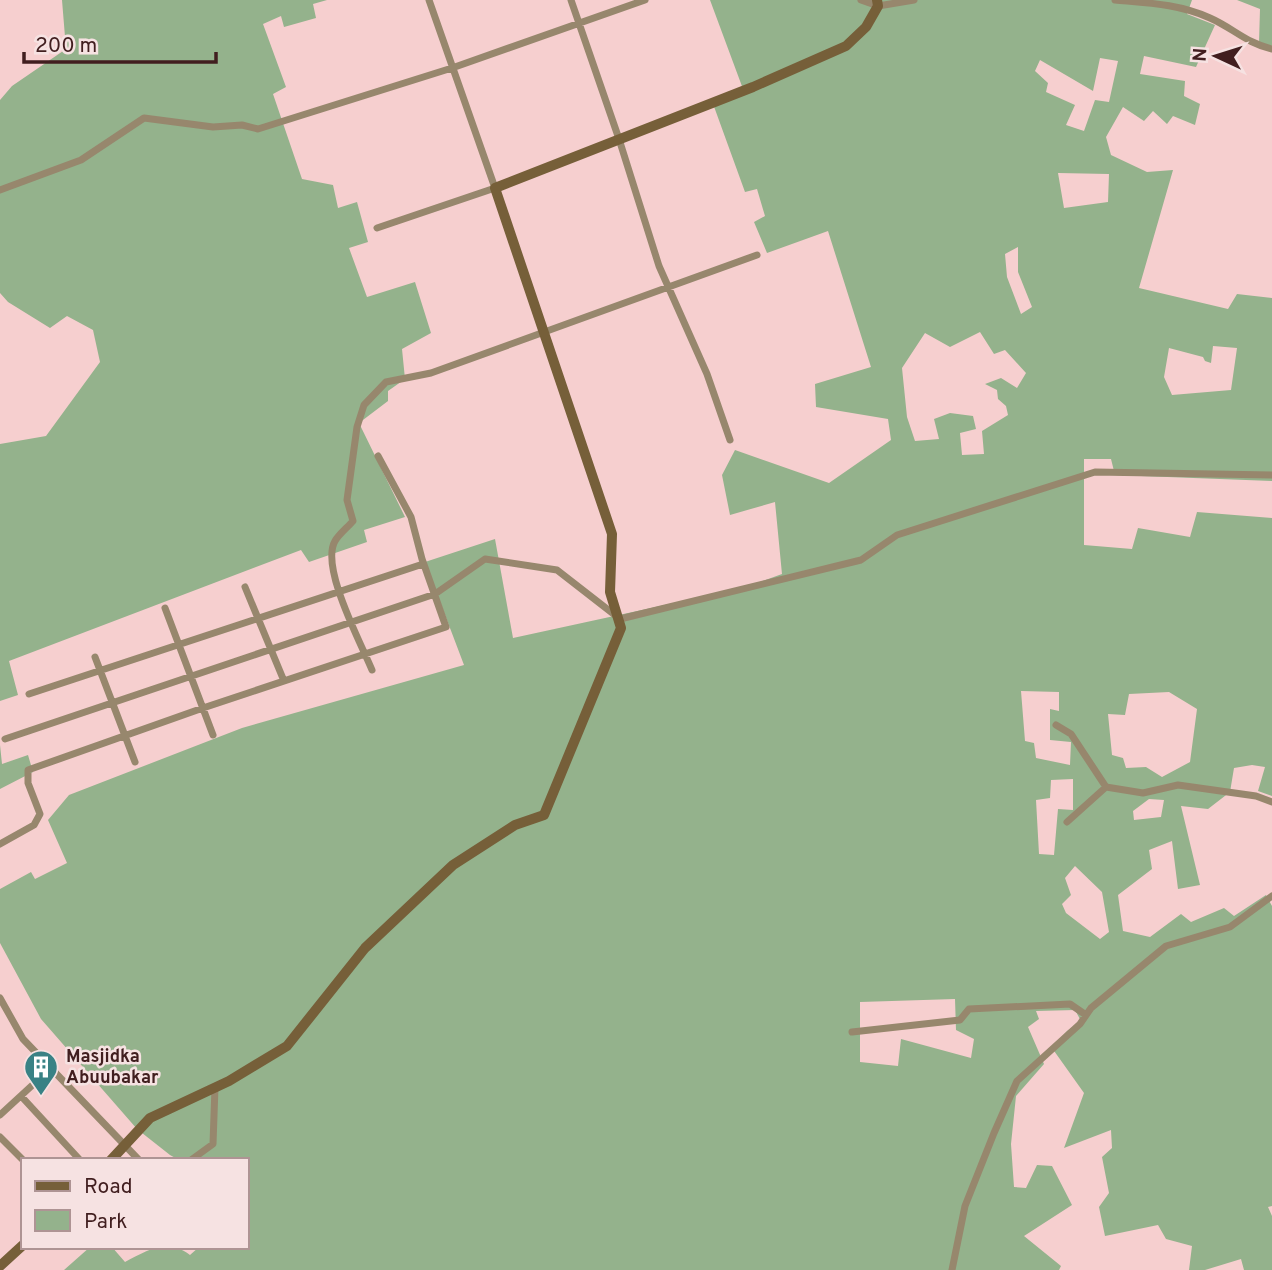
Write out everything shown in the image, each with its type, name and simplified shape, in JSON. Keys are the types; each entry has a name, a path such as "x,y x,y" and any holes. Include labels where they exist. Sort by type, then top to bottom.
{"street":[{"path":"113,1158 150,1118 215,1087 287,1046 365,948 453,865 515,825 544,815 621,628 610,592 612,534 429,0"},
{"path":"571,0 659,266 707,374 730,440"},
{"path":"0,190 81,160 144,118 213,127 242,125 258,129 452,68 645,0"},
{"path":"861,0 878,3 914,0"},
{"path":"1115,0 1171,4 1211,18 1254,45 1272,49"},
{"path":"377,228 495,188 753,87 846,46 866,27 878,3"},
{"path":"372,670 350,622 332,566 334,543 354,521 347,500 357,427 364,405 386,382 431,373 757,255"},
{"path":"0,844 34,825 40,814 28,783 28,770 446,627 423,564 411,517 378,456"},
{"path":"620,619 860,560 897,535 1095,472 1272,475"},
{"path":"5,738 435,594 485,559 557,570 620,619"},
{"path":"29,694 423,564"},
{"path":"245,587 284,681"},
{"path":"165,608 213,735"},
{"path":"95,657 135,762"},
{"path":"1056,725 1071,734 1106,787 1143,793 1178,785 1256,796 1272,802"},
{"path":"1067,822 1106,787"},
{"path":"952,1270 965,1206 993,1133 1017,1082 1080,1024 1091,1008 1166,946 1230,927 1272,896"},
{"path":"0,998 23,1039 137,1158"},
{"path":"852,1032 960,1020 969,1009 1070,1004 1086,1015"},
{"path":"0,1115 51,1068"},
{"path":"194,1158 213,1144 215,1087"},
{"path":"21,1096 78,1158"},
{"path":"0,1137 21,1158"},
{"path":"0,1266 21,1247"}],"green space":[{"path":"62,0 327,0 313,4 316,18 284,27 281,16 263,24 286,87 273,94 302,179 333,185 338,208 357,202 368,242 349,248 367,297 415,282 431,333 402,349 405,379 388,391 388,401 359,423 405,517 364,530 367,542 309,562 301,550 9,661 18,695 0,701 0,444 46,436 100,362 93,330 67,316 50,328 8,302 0,293 0,100 12,86 66,49"},
{"path":"710,0 1192,0 1187,14 1215,25 1196,67 1144,56 1140,74 1185,81 1184,96 1200,104 1195,125 1173,116 1167,124 1153,111 1144,121 1123,107 1106,137 1111,155 1147,172 1173,170 1139,288 1228,309 1237,294 1272,298 1272,481 1115,475 1111,459 1084,459 1084,545 1132,549 1138,528 1190,537 1197,512 1272,518 1272,796 1258,791 1265,767 1252,765 1234,768 1230,792 1208,809 1181,806 1200,885 1178,889 1172,841 1149,850 1152,869 1118,895 1123,931 1150,937 1181,914 1191,922 1224,908 1234,916 1266,895 1272,906 1272,1206 1268,1207 1272,1216 1272,1270 1244,1270 1241,1259 1205,1270 1189,1270 1192,1246 1166,1239 1158,1225 1105,1236 1099,1207 1109,1193 1102,1157 1112,1148 1111,1130 1064,1148 1084,1093 1052,1048 1067,1031 1081,1021 1075,1010 1036,1011 1039,1019 1028,1027 1044,1064 1016,1096 1011,1144 1014,1187 1026,1188 1037,1165 1052,1166 1072,1205 1024,1236 1061,1266 1059,1270 64,1270 88,1249 114,1249 125,1262 154,1249 179,1249 190,1255 197,1249 248,1249 248,1158 175,1158 137,1129 41,1019 0,943 0,889 31,872 35,879 67,863 48,820 69,795 242,728 464,665 425,562 495,539 513,638 743,588 782,574 775,502 730,515 722,475 735,450 829,483 891,440 888,419 816,407 815,384 871,367 828,231 767,253 754,222 765,216 757,189 745,192 712,101 743,89","holes":["1100,58 1118,61 1109,102 1095,100 1084,131 1066,125 1075,105 1046,92 1048,83 1035,71 1040,60 1093,91","1058,173 1109,174 1108,202 1064,208","1018,247 1018,272 1032,307 1021,314 1007,277 1005,254","980,332 994,354 1005,350 1026,373 1017,388 1001,378 985,384 997,390 998,399 1006,406 1008,415 982,431 984,454 962,455 960,433 976,429 973,416 950,413 934,419 939,439 915,441 907,417 902,368 925,333 950,347","1213,346 1237,348 1231,390 1172,395 1164,377 1169,348 1203,357 1211,363","1021,691 1059,692 1059,711 1050,709 1050,740 1071,742 1070,765 1036,758 1034,743 1025,741","1169,692 1197,709 1190,762 1162,777 1146,767 1126,768 1123,758 1112,755 1108,714 1125,715 1129,694","1073,779 1073,810 1058,809 1054,855 1039,854 1036,800 1050,798 1051,780","1149,799 1164,800 1161,817 1134,820 1133,811","1075,866 1102,892 1109,932 1100,939 1066,913 1062,904 1071,895 1065,878","955,999 956,1030 974,1039 971,1058 901,1039 898,1066 860,1062 860,1002"]},
{"path":"1237,0 1272,0 1272,46 1259,43 1260,9"},
{"path":"0,745 2,764 28,755 33,772 0,789"}],"place":[{"name":"Masjidka Abuubakar","path":"41,1097"}]}
